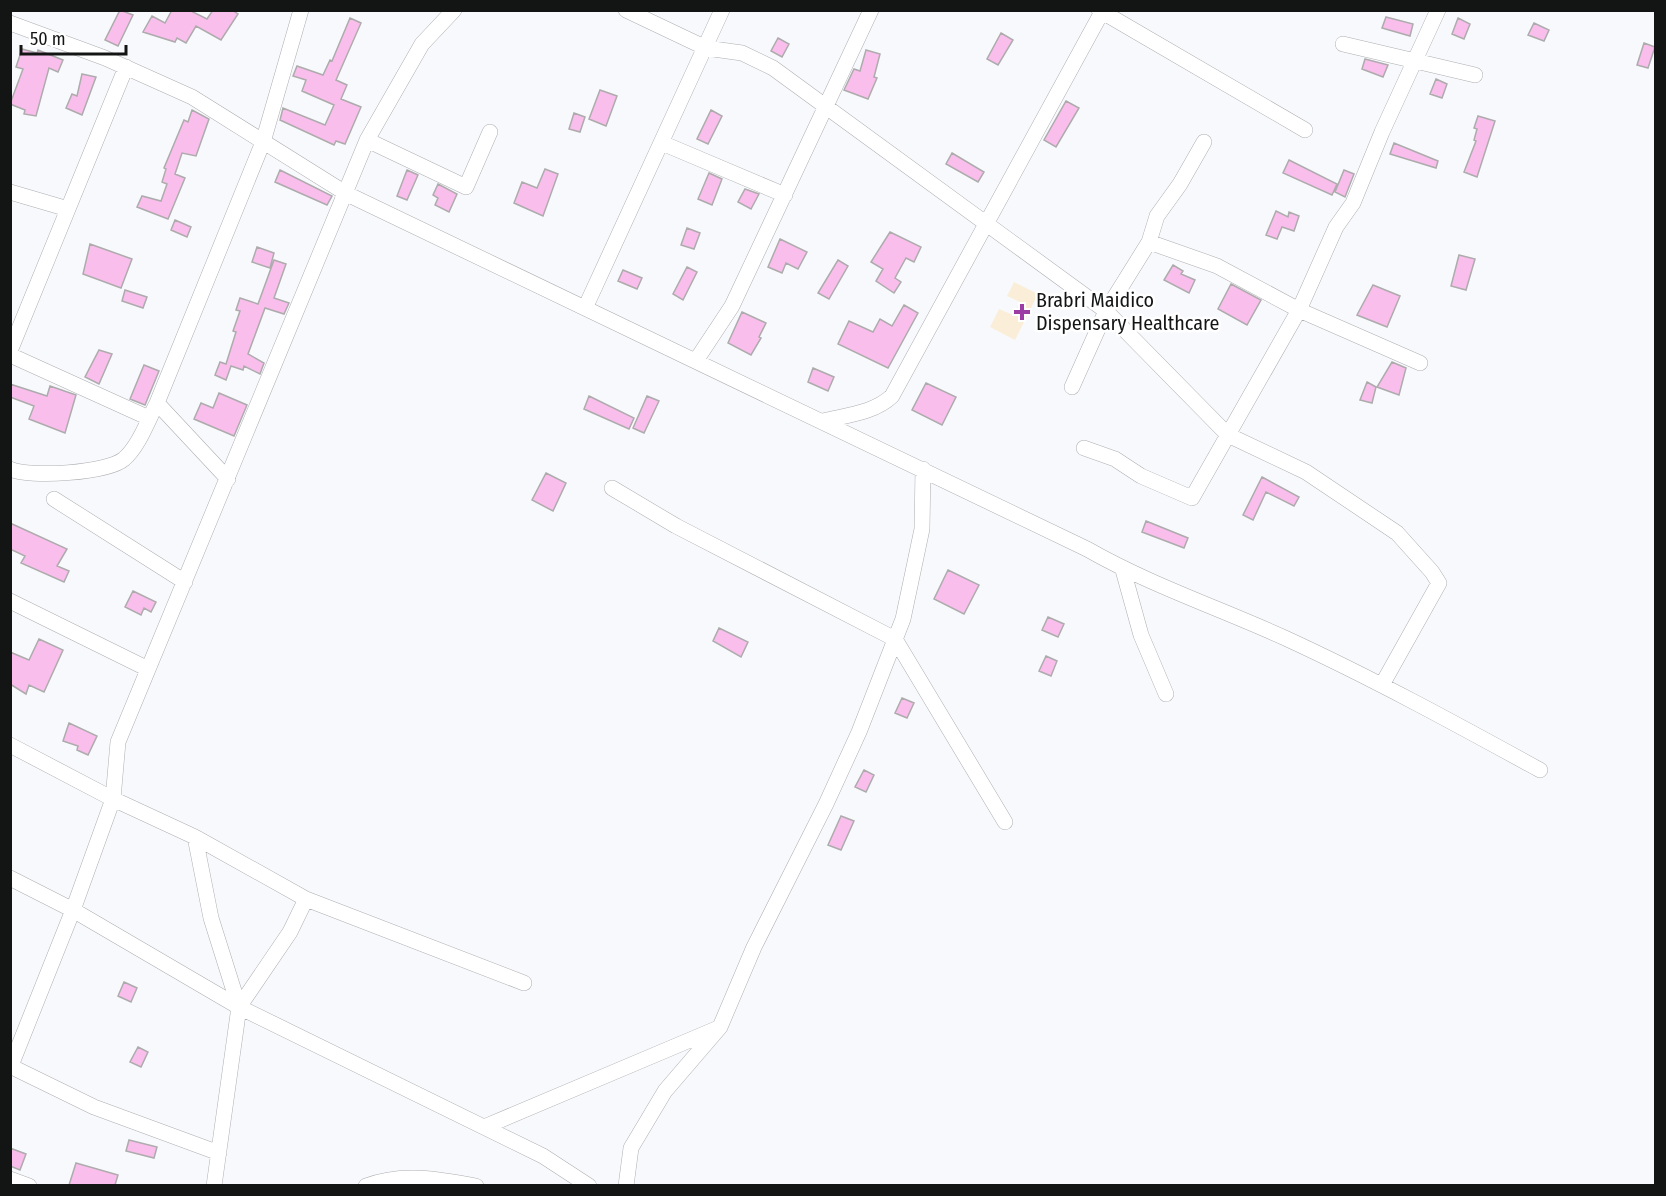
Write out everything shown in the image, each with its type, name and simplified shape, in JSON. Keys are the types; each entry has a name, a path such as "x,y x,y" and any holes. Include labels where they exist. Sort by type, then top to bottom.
{"street":[{"path":"10,469 36,475 107,466 123,459 157,403 264,142 301,10"},
{"path":"219,1153 94,1107 11,1067 73,910 113,799 118,742 347,194 367,140 422,44 454,10"},
{"path":"626,10 706,48 742,53 773,68 1106,310 1228,435 1306,472 1397,533 1439,583 1383,683"},
{"path":"585,306 722,10"},
{"path":"697,359 732,306 871,10"},
{"path":"1084,448 1115,459 1142,476 1192,498 1299,310 1336,227 1353,203 1438,10"},
{"path":"823,421 873,409 883,405 892,396 1101,11 1305,130"},
{"path":"10,22 192,97 347,194 697,359 1087,549 1123,570 1283,637 1383,683 1540,770"},
{"path":"1343,44 1475,75"},
{"path":"126,68 10,353 149,417"},
{"path":"367,140 466,187 490,132"},
{"path":"1072,387 1106,310 1149,242 1157,216 1180,184 1204,142"},
{"path":"662,143 786,195"},
{"path":"10,192 68,209"},
{"path":"1149,242 1217,266 1299,310 1420,363"},
{"path":"157,403 228,479"},
{"path":"626,1185 631,1148 665,1091 720,1027 754,947 826,804 859,732 903,619 922,529 923,469"},
{"path":"612,488 698,537 895,639 1005,822"},
{"path":"54,499 185,582"},
{"path":"1123,570 1141,635 1166,694"},
{"path":"10,602 148,669"},
{"path":"10,745 113,799 195,837 306,899 524,984"},
{"path":"195,837 211,918 239,1007 214,1185"},
{"path":"10,878 73,910 239,1007 543,1156 589,1185"},
{"path":"239,1007 290,932 306,899"},
{"path":"484,1127 720,1027"},
{"path":"366,1185 381,1180 425,1177 476,1185"},
{"path":"10,1179 28,1185"}],"shaded area":[{"name":"Brabri Maidico Dispensary Healthcare","path":"1014,282 1038,294 1015,340 990,327 999,309 1013,315 1020,302 1007,296"}],"building":[{"path":"120,10 133,15 118,46 105,40"},
{"path":"172,10 189,10 207,19 213,10 232,10 238,14 221,40 196,26 186,43 177,38 175,42 143,32 152,16 165,23"},
{"path":"1386,17 1413,24 1410,36 1382,28"},
{"path":"350,18 361,23 336,80 347,85 341,99 361,107 345,144 336,141 334,145 280,120 283,108 325,125 334,105 302,91 306,80 293,76 297,66 323,75 330,60 332,61"},
{"path":"1458,18 1470,24 1464,39 1452,34"},
{"path":"1534,23 1549,30 1544,41 1528,35"},
{"path":"1001,33 1013,40 998,65 987,59"},
{"path":"778,38 789,44 782,57 771,51"},
{"path":"1644,43 1655,47 1648,68 1637,65"},
{"path":"22,49 37,53 38,50 63,60 58,72 49,68 36,116 24,114 25,110 10,104 23,69 16,67"},
{"path":"866,50 880,54 874,77 877,78 868,99 844,90 854,69 860,71"},
{"path":"1365,59 1388,65 1383,77 1362,69"},
{"path":"82,74 96,77 82,115 66,108 72,94 77,96"},
{"path":"1436,79 1447,84 1442,98 1430,94"},
{"path":"600,90 617,96 606,126 589,119"},
{"path":"1066,101 1079,108 1056,147 1044,140"},
{"path":"192,110 209,119 196,156 182,153 175,174 185,178 168,219 137,207 142,196 161,201 167,184 162,182 166,169 164,168 184,120 188,122"},
{"path":"711,110 722,116 708,144 697,139"},
{"path":"574,113 585,117 580,132 569,129"},
{"path":"1478,116 1495,121 1477,177 1464,172 1476,141 1474,140 1477,129 1474,128"},
{"path":"1394,143 1438,161 1436,168 1390,154"},
{"path":"952,153 984,172 978,182 946,164"},
{"path":"1289,160 1337,184 1332,195 1283,173"},
{"path":"545,169 558,174 543,216 514,203 522,182 537,188"},
{"path":"280,170 332,196 327,205 275,182"},
{"path":"407,170 418,175 407,200 397,196"},
{"path":"1344,170 1354,174 1345,197 1335,192"},
{"path":"709,173 722,179 712,205 698,199"},
{"path":"438,184 457,194 449,212 435,205 438,198 433,195"},
{"path":"745,189 759,194 751,209 738,202"},
{"path":"1276,211 1288,217 1289,212 1299,216 1294,231 1282,227 1277,239 1266,235"},
{"path":"175,220 191,227 187,237 171,230"},
{"path":"687,228 700,233 694,249 681,245"},
{"path":"890,232 921,247 914,262 906,258 895,278 901,282 894,293 876,281 883,269 871,262"},
{"path":"780,239 807,252 798,269 786,263 782,273 768,267"},
{"path":"90,244 132,259 121,288 83,274"},
{"path":"257,247 274,253 270,268 252,262"},
{"path":"1459,255 1475,259 1466,290 1451,286"},
{"path":"274,260 286,264 274,298 289,303 284,314 265,308 248,354 264,363 260,374 244,366 243,370 231,366 226,380 215,375 220,362 226,364 236,332 233,331 240,311 236,310 240,298 258,304"},
{"path":"838,260 848,266 829,299 818,293"},
{"path":"1173,265 1183,271 1181,274 1195,280 1189,293 1164,280"},
{"path":"687,267 697,272 683,300 673,294"},
{"path":"623,270 642,278 637,289 618,281"},
{"path":"1231,284 1261,300 1247,325 1218,309"},
{"path":"1373,285 1400,296 1387,327 1357,315"},
{"path":"125,290 147,297 143,308 122,301"},
{"path":"904,305 918,313 888,368 838,344 849,321 873,332 880,319 892,326"},
{"path":"742,312 766,323 759,337 761,338 751,355 728,343"},
{"path":"99,350 112,354 99,384 85,377"},
{"path":"1392,362 1406,368 1399,395 1377,387"},
{"path":"144,365 159,371 145,405 130,399"},
{"path":"813,368 834,377 828,391 808,382"},
{"path":"1367,382 1376,387 1372,403 1360,400"},
{"path":"926,383 956,397 942,425 912,410"},
{"path":"10,384 47,396 50,386 76,395 65,433 29,419 34,406 10,397"},
{"path":"219,393 247,405 234,436 194,419 201,403 213,408"},
{"path":"589,396 634,418 629,429 584,409"},
{"path":"647,396 659,401 644,433 633,428"},
{"path":"546,473 566,483 553,511 532,500"},
{"path":"1262,477 1299,497 1294,506 1266,492 1253,520 1243,515"},
{"path":"1146,521 1188,538 1184,548 1142,532"},
{"path":"10,523 67,549 57,566 69,571 64,582 21,563 25,556 10,549"},
{"path":"948,570 979,585 964,614 934,599"},
{"path":"133,591 156,602 151,612 144,608 141,615 125,607"},
{"path":"1048,617 1064,624 1058,637 1042,630"},
{"path":"719,628 748,642 741,657 713,641"},
{"path":"39,639 63,650 44,692 29,685 26,694 10,684 10,652 29,660"},
{"path":"1046,656 1057,661 1051,676 1039,671"},
{"path":"902,698 914,703 907,718 895,713"},
{"path":"69,723 97,736 88,755 77,750 78,746 63,741"},
{"path":"864,770 874,775 866,792 855,787"},
{"path":"841,816 854,821 841,850 828,845"},
{"path":"124,982 137,988 131,1002 118,996"},
{"path":"138,1047 148,1052 141,1067 130,1062"},
{"path":"129,1140 157,1147 154,1158 126,1151"},
{"path":"10,1148 26,1154 20,1170 10,1166"},
{"path":"76,1163 118,1175 115,1185 69,1185"}],"place":[{"name":"Brabri Maidico Dispensary Healthcare","path":"1022,312"}]}
